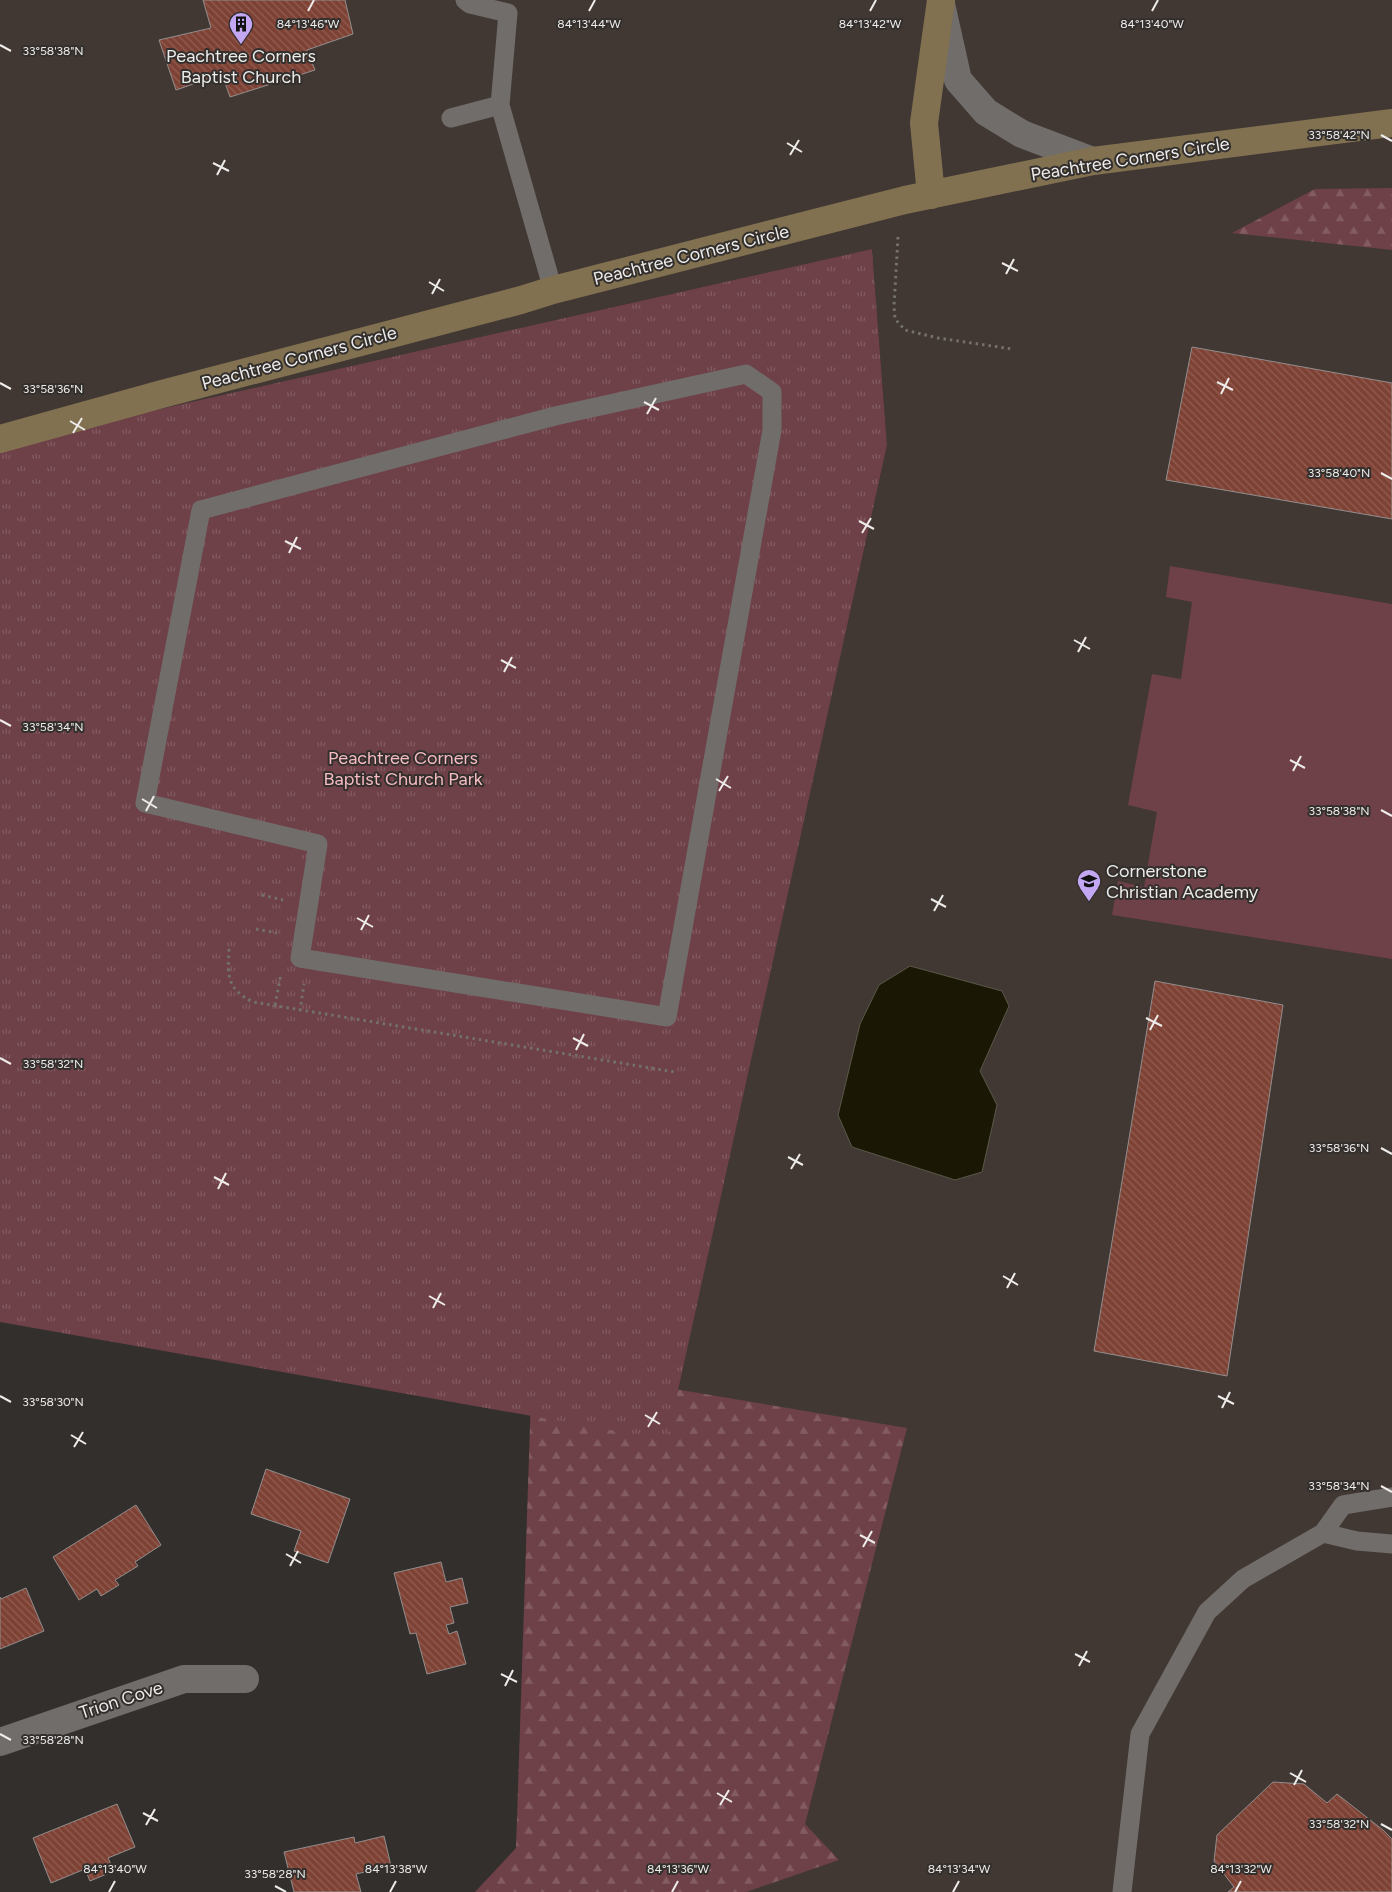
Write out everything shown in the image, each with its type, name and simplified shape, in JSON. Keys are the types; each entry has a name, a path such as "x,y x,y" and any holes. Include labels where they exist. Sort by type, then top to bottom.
{"street":[{"path":"941,0 958,80 986,112 1022,134 1093,161"},
{"path":"931,195 924,123 941,0"},
{"name":"Peachtree Corners Circle","path":"0,439 553,290 931,195 1093,161 1392,122"},
{"name":"Trion Cove","path":"0,1742 184,1679 245,1679"}],"lane":[{"path":"465,0 470,4 508,13 500,105 553,290"},
{"path":"451,118 500,105"},
{"path":"746,374 772,392 772,430 667,1017 300,958 318,844 144,804 201,510 555,416 746,374"},
{"path":"1122,1892 1140,1734 1208,1612 1243,1579 1323,1533 1343,1505 1392,1497"},
{"path":"1323,1533 1357,1541 1392,1544"}],"path":[{"path":"898,237 894,306 895,319 905,330 938,338 1012,349"},
{"path":"262,896 285,900"},
{"path":"256,928 280,933"},
{"path":"229,949 230,984 239,995 253,1002 674,1072"},
{"path":"275,1005 281,970"}],"shaded area":[{"path":"0,0 1392,0 1392,1892 573,1892 684,1358 887,445 872,249 0,445"},
{"path":"910,966 1002,991 1009,1006 980,1071 997,1105 982,1172 955,1180 852,1147 838,1115 860,1024 879,985"}],"green space":[{"path":"1392,188 1392,250 1232,233 1315,189"},
{"name":"Peachtree Corners Baptist Church Park","path":"872,249 887,445 667,1440 0,1322 0,445"},
{"path":"1170,566 1392,604 1392,959 1112,915 1118,881 1144,887 1157,812 1128,805 1152,674 1181,679 1192,602 1166,597"},
{"path":"532,1365 907,1428 805,1824 839,1860 746,1892 475,1892 516,1848"}],"building":[{"name":"Peachtree Corners Baptist Church","path":"203,0 345,0 353,34 307,50 315,70 230,97 222,74 176,90 159,40 211,28"},
{"path":"1192,347 1392,383 1392,519 1166,480"},
{"path":"1155,981 1283,1005 1227,1376 1094,1351"},
{"path":"266,1469 350,1499 328,1563 294,1551 301,1531 251,1514"},
{"path":"136,1505 161,1545 135,1562 138,1566 115,1580 119,1585 101,1596 97,1589 79,1600 53,1557"},
{"path":"441,1562 446,1582 462,1578 468,1603 450,1607 454,1623 446,1625 449,1634 457,1631 466,1664 427,1674 416,1633 410,1634 394,1573"},
{"path":"26,1588 44,1631 0,1649 0,1597 1,1599"},
{"path":"1273,1782 1304,1784 1327,1803 1337,1794 1383,1830 1392,1839 1392,1892 1228,1892 1234,1887 1214,1861 1217,1835"},
{"path":"117,1804 135,1847 108,1858 114,1871 90,1881 85,1869 51,1883 33,1838"},
{"path":"384,1836 391,1866 356,1874 361,1892 294,1892 284,1852 354,1837 355,1843"}],"place":[{"name":"Peachtree Corners Baptist Church","path":"241,45"},
{"name":"Cornerstone Christian Academy","path":"1089,902"}]}
